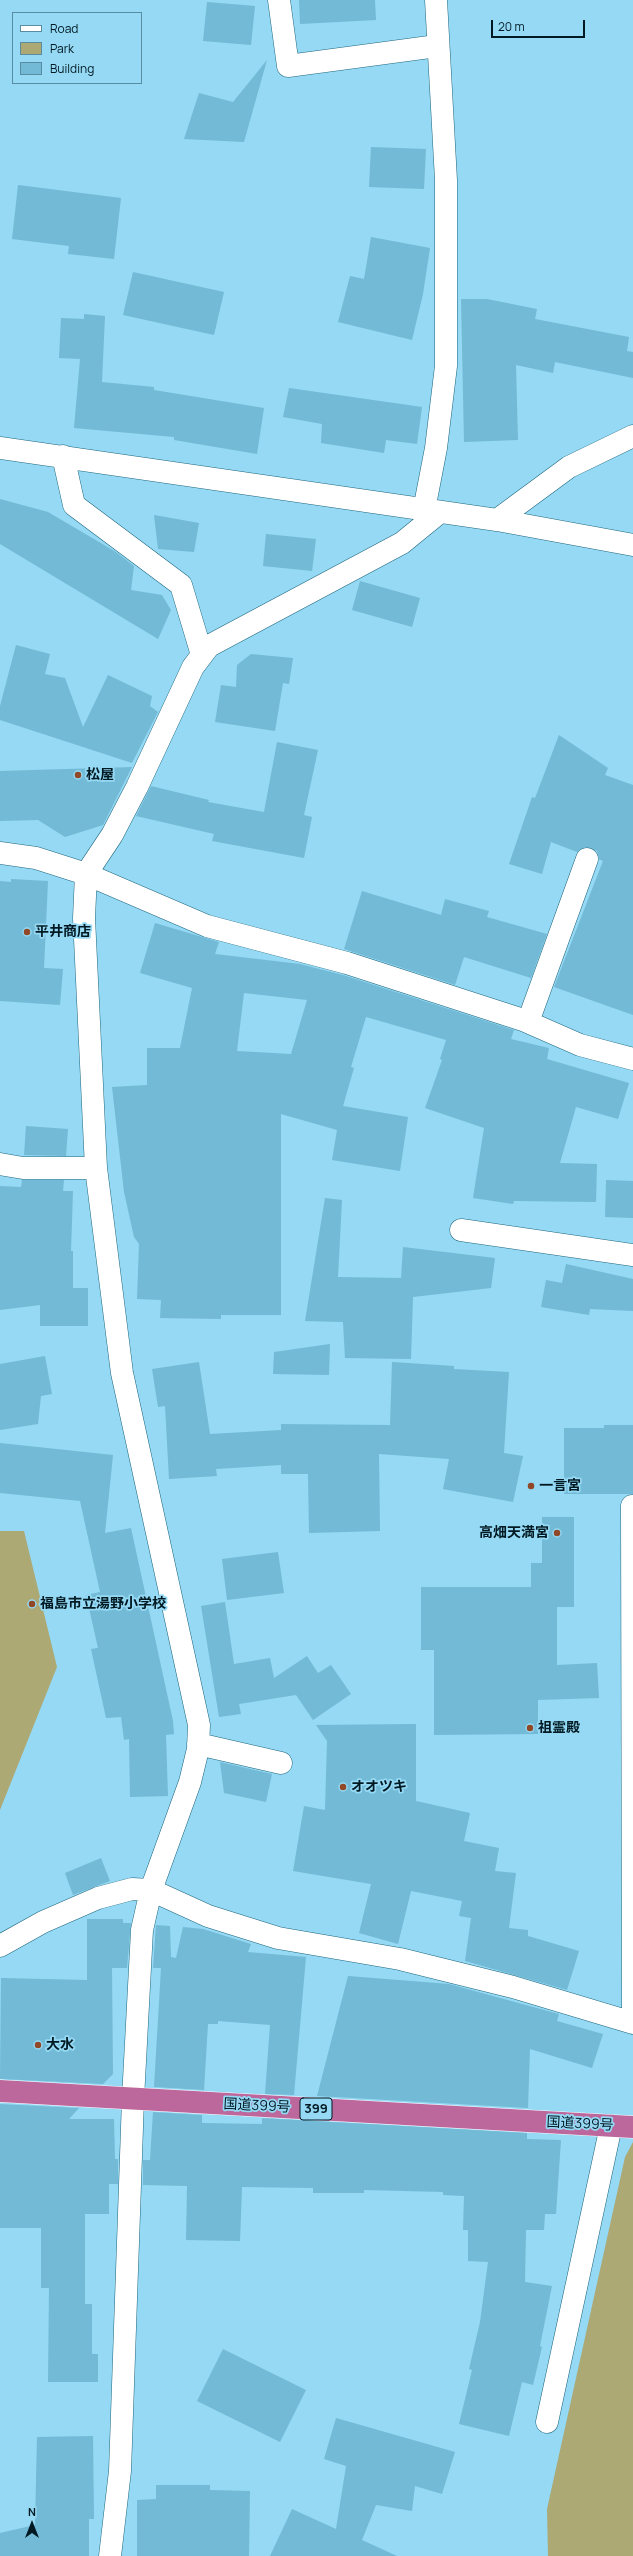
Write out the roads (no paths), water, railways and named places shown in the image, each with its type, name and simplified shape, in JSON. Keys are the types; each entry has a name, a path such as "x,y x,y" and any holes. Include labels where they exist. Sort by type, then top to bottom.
{"highway":[{"name":"国道399号","path":"0,2091 611,2126 633,2126"}],"street":[{"path":"279,0 288,66 437,46"},
{"path":"110,2556 120,2471 133,2099 142,1930 151,1890 190,1782 198,1744 199,1726 189,1670 122,1373 96,1168 84,918 86,874 112,835 137,787 193,667 209,646 402,543 432,511 436,448 446,366 446,180 437,46 436,0"},
{"path":"497,520 569,467 633,436"},
{"path":"0,448 497,520 633,545"},
{"path":"63,456 74,505 181,585 202,655"},
{"path":"0,853 36,858 86,874 207,926 347,963 528,1022 580,1045 633,1060"},
{"path":"528,1022 588,859"},
{"path":"0,1164 23,1168 96,1168"},
{"path":"461,1230 633,1255"},
{"path":"0,1946 43,1922 98,1898 132,1889 151,1890 208,1916 278,1938 400,1959 513,1987 633,2022 632,1506"},
{"path":"198,1744 280,1762"},
{"path":"546,2422 611,2126"}],"place":[{"name":"松屋","path":"78,775"},
{"name":"平井商店","path":"27,932"},
{"name":"一言宮","path":"531,1486"},
{"name":"高畑天満宮","path":"557,1533"},
{"name":"福島市立湯野小学校","path":"32,1604"},
{"name":"祖霊殿","path":"530,1728"},
{"name":"オオツキ","path":"343,1787"},
{"name":"大水","path":"38,2045"}]}
